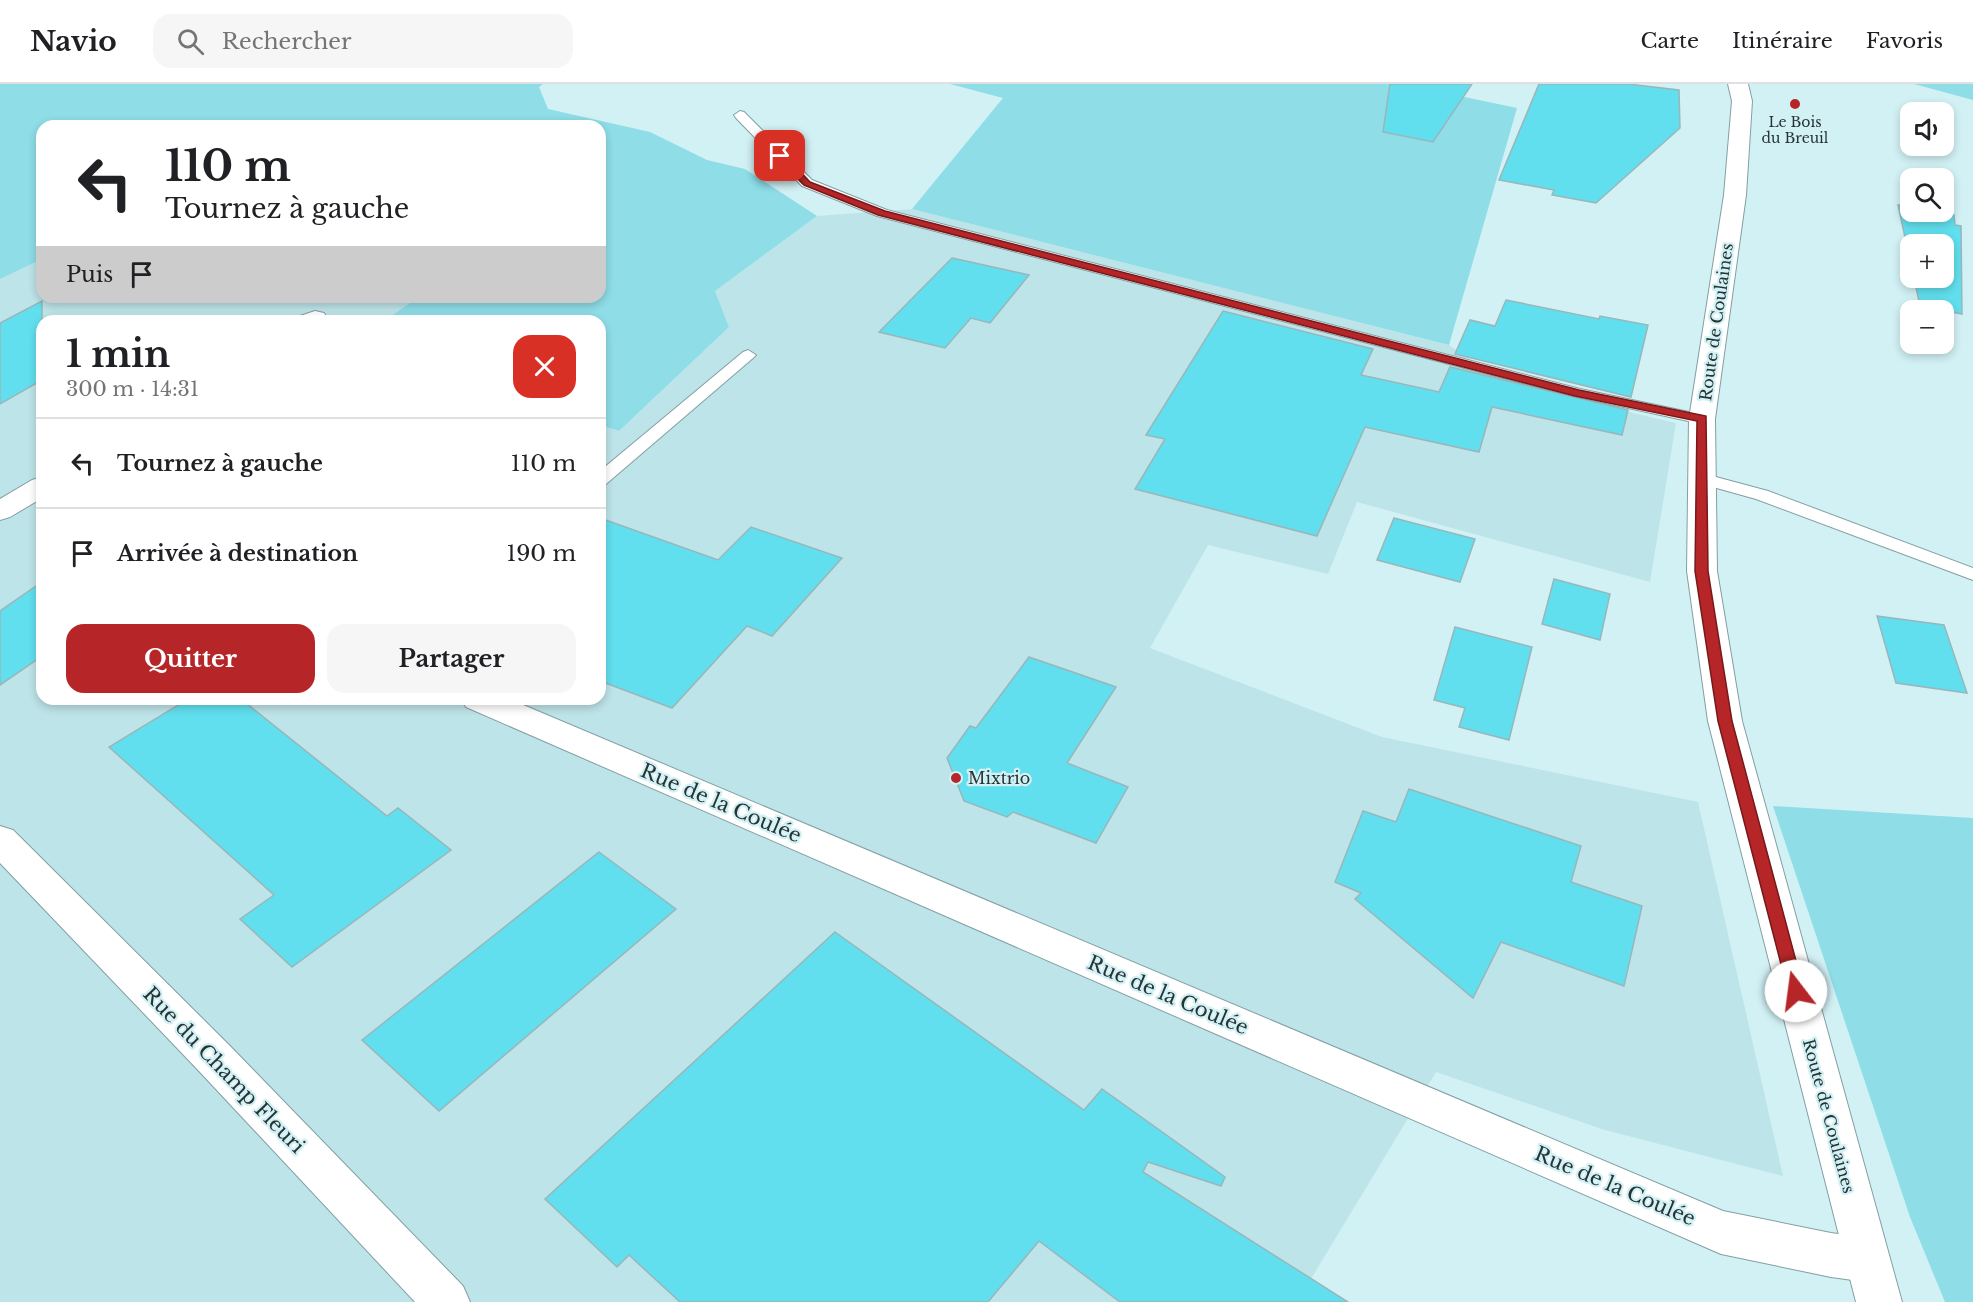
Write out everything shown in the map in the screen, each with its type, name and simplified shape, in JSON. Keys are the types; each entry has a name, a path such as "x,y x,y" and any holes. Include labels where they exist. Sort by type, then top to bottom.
{"street":[{"name":"Route de Coulaines","path":"1738,84 1742,101 1735,195 1702,419 1702,571 1725,721 1873,1281"},
{"path":"19,508 36,492"},
{"name":"Rue de la Coulée","path":"492,705 1721,1232 1873,1281"},
{"name":"Rue du Champ Fleuri","path":"0,840 214,1058 447,1302"}],"lane":[{"path":"740,115 807,183 882,213 1579,393 1702,419"},
{"path":"606,475 748,355"},
{"path":"1701,478 1762,495 1973,574"}],"shaded area":[{"path":"0,84 543,84 539,87 548,109 597,120 36,120 36,262 0,279"},
{"path":"950,84 1435,84 1431,90 1517,108 1449,345 912,209 1003,98"},
{"path":"1914,84 1973,84 1973,100"},
{"path":"606,122 650,132 707,160 745,169 817,216 715,291 729,327 619,431 606,427 606,315 392,315 410,303 606,303"},
{"path":"912,209 1449,345 1505,383 1676,423 1650,582 1357,502 1328,574 1208,545 1150,648 1382,737 1698,802 1783,1176 1605,1130 1436,1072 1297,1302 0,1302 0,279 36,262 36,303 410,303 392,315 36,315 36,705 606,705 606,427 619,431 729,327 715,291 817,216"},
{"path":"1773,806 1973,818 1973,1302 1945,1302 1910,1217"}],"building":[{"path":"1390,84 1472,84 1433,142 1383,132"},
{"path":"1539,84 1628,84 1679,90 1680,128 1596,203 1552,195 1554,190 1499,180"},
{"path":"1954,215 1955,225 1961,226 1962,314 1954,312 1954,300 1919,300 1916,288 1954,288 1954,234 1904,234 1902,222 1954,222"},
{"path":"952,258 1029,275 990,323 971,318 945,348 879,332"},
{"path":"1506,300 1599,319 1600,316 1648,325 1631,397 1455,354 1470,320 1495,326"},
{"path":"42,303 42,315 36,315 36,383 0,404 0,323"},
{"path":"1223,311 1373,349 1361,375 1439,392 1450,367 1628,410 1622,435 1492,407 1479,452 1365,427 1317,536 1135,489 1165,439 1146,435"},
{"path":"1394,518 1475,539 1460,582 1377,560"},
{"path":"606,520 718,560 751,527 842,558 772,636 747,626 672,708 606,683"},
{"path":"1554,579 1610,594 1600,640 1542,624"},
{"path":"36,586 36,660 0,685 0,611"},
{"path":"1877,616 1944,625 1967,693 1896,683"},
{"path":"1455,627 1532,647 1509,740 1459,727 1465,708 1434,700"},
{"path":"1029,657 1116,687 1067,763 1128,787 1096,843 1013,812 1007,817 964,801 947,758 970,726 976,728"},
{"path":"178,705 248,705 387,816 398,808 451,850 292,967 240,919 274,895 109,747"},
{"path":"1409,789 1581,846 1571,882 1642,906 1624,986 1501,942 1473,998 1355,899 1361,893 1335,882 1363,811 1396,822"},
{"path":"599,852 676,909 439,1111 362,1040"},
{"path":"835,932 1084,1110 1102,1089 1225,1177 1221,1186 1148,1162 1143,1172 1348,1302 1120,1302 1039,1241 988,1302 680,1302 629,1255 617,1267 545,1199"}],"place":[{"name":"Le Bois du Breuil","path":"1795,104"},
{"name":"Mixtrio","path":"956,778"}],"route":[{"path":"780,156 807,183 882,213 1579,393 1702,419 1702,571 1725,721 1796,991"}]}
